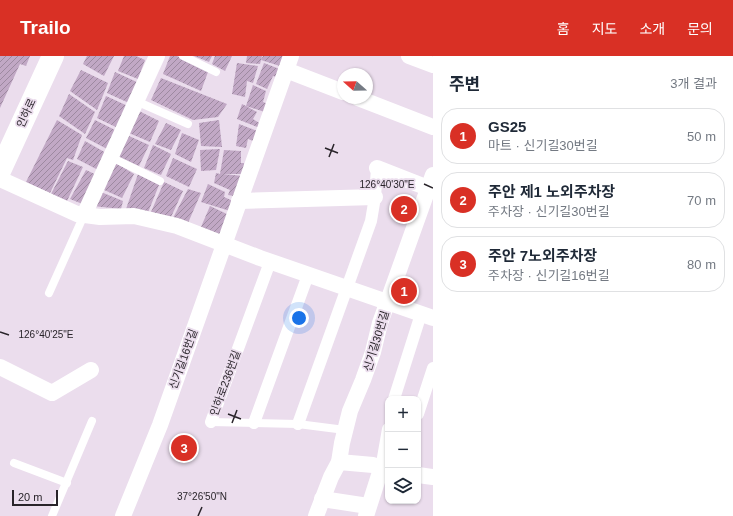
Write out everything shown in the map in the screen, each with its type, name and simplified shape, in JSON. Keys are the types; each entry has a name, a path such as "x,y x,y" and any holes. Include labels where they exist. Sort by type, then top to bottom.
{"main road":[{"name":"인하로","path":"0,171 53,56"}],"street":[{"path":"84,215 157,56"},
{"path":"409,56 430,61"},
{"name":"신기길16번길","path":"123,516 160,425 288,63 337,89"},
{"path":"373,104 433,127"},
{"path":"298,424 371,221 375,197 377,168 431,182"},
{"path":"0,179 77,214 100,217 134,216 177,226 270,262 427,316 395,396"},
{"name":"신기길30번길","path":"316,516 331,477 339,462 350,411 373,352 380,323 431,182"},
{"path":"239,201 375,197"},
{"name":"인하로236번길","path":"211,422 270,262"},
{"path":"254,423 308,275"},
{"path":"0,366 52,393 91,370"},
{"path":"421,405 433,368"},
{"path":"322,499 367,511 384,469 388,432"},
{"path":"339,462 373,465 384,469"},
{"path":"421,476 433,478"}],"lane":[{"path":"182,56 216,72"},
{"path":"136,101 188,124"},
{"path":"111,157 160,181"},
{"path":"49,293 84,215"},
{"path":"52,516 92,421"},
{"name":"인하로236번길","path":"211,422 298,424 345,430"},
{"path":"14,463 67,483"}],"building":[{"path":"0,56 30,56 26,66 20,64 0,108"},
{"path":"87,56 114,56 104,76 83,64"},
{"path":"124,56 136,56 145,60 138,79 118,71"},
{"path":"170,56 177,56 208,72 201,91 163,74"},
{"path":"194,56 212,56 209,62"},
{"path":"215,56 232,56 225,71 212,64"},
{"path":"247,56 262,56 260,64 246,63"},
{"path":"263,56 287,56 283,67 261,60"},
{"path":"237,63 258,66 253,83 247,81 245,97 232,94"},
{"path":"264,63 282,70 282,79 273,76 267,89 256,84"},
{"path":"81,70 108,83 97,110 70,91"},
{"path":"115,72 139,83 129,103 107,93"},
{"path":"161,78 227,104 218,117 193,120 151,100"},
{"path":"253,85 266,91 263,102 268,104 265,112 246,106"},
{"path":"69,94 95,112 85,134 59,116"},
{"path":"106,96 130,107 120,129 97,118"},
{"path":"242,104 257,112 253,119 261,124 260,128 237,119"},
{"path":"137,110 159,121 150,142 129,133"},
{"path":"57,120 82,135 73,160 67,158 50,193 26,182"},
{"path":"95,120 117,131 109,150 86,138"},
{"path":"219,120 222,147 201,146 199,123"},
{"path":"166,123 181,130 171,150 155,144"},
{"path":"239,124 260,132 256,142 248,139 246,148 236,146"},
{"path":"182,133 199,140 191,162 175,154"},
{"path":"129,136 149,145 139,166 118,157"},
{"path":"85,141 108,154 100,171 77,159"},
{"path":"153,145 171,154 161,175 144,168"},
{"path":"220,149 216,170 201,171 200,150"},
{"path":"224,150 241,151 241,163 244,163 244,174 223,174 243,176 234,196 228,195 230,190 214,183 216,173 220,174"},
{"path":"173,158 197,169 189,187 166,176"},
{"path":"68,161 83,167 67,201 51,194"},
{"path":"116,163 134,174 122,198 102,189"},
{"path":"86,170 99,176 85,205 70,199"},
{"path":"138,174 159,185 147,215 125,212"},
{"path":"164,182 183,191 171,217 151,212"},
{"path":"208,184 225,192 224,197 233,201 230,211 201,202"},
{"path":"188,189 201,193 188,223 173,218"},
{"path":"101,192 123,201 121,209 93,206"},
{"path":"210,206 229,215 220,235 201,227"}],"place":[{"name":"주안 제1 노외주차장","path":"404,209"},
{"name":"GS25","path":"404,291"},
{"name":"주안 7노외주차장","path":"184,448"}]}
